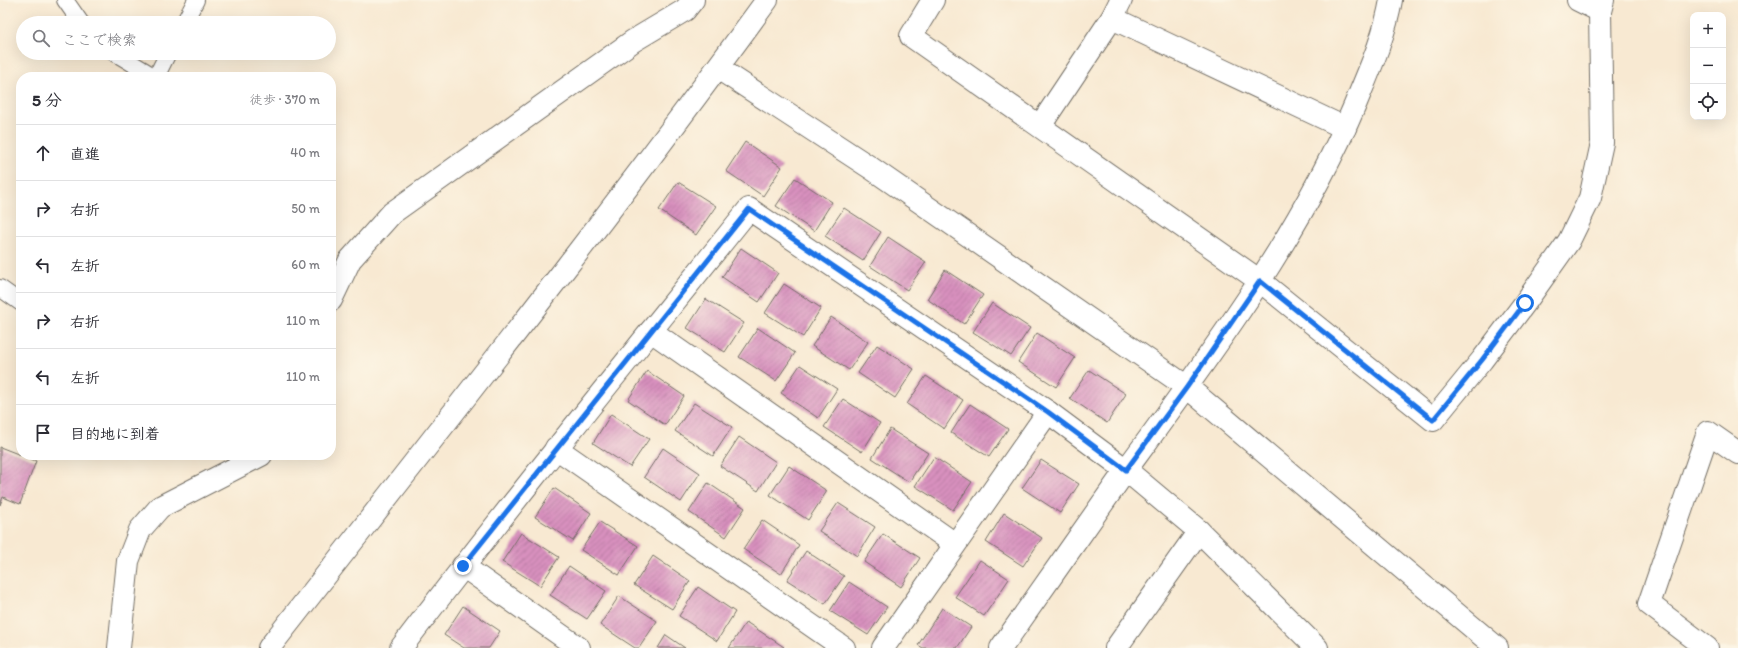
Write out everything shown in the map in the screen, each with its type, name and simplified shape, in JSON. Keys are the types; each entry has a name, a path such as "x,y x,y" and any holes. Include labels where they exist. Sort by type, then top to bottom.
{"street":[{"path":"336,289 350,260 392,213 633,41 685,10 694,0"},
{"path":"269,648 529,315 718,68 767,0"},
{"path":"933,0 911,36 1260,281 1433,420 1482,360 1569,241 1590,198 1602,143 1602,5 1578,0"},
{"path":"1001,648 1126,470 1187,387 1260,281 1323,175 1345,128 1374,61 1389,12 1391,0"},
{"path":"1040,126 1116,9 1345,128"},
{"path":"718,68 871,168 1187,387 1496,648"},
{"path":"401,648 463,566 556,448 749,209 1048,412 1126,470 1199,531 1317,648"},
{"path":"651,330 955,544"},
{"path":"883,648 1048,412"},
{"path":"1707,648 1649,604 1708,432 1738,453"},
{"path":"556,448 844,648"},
{"path":"119,648 128,561 140,530 160,507 251,460"},
{"path":"1116,648 1199,531"},
{"path":"463,566 579,648"}],"lane":[{"path":"65,0 76,16"},
{"path":"188,16 196,0"},
{"path":"127,60 147,72"},
{"path":"158,72 164,60"},
{"path":"0,288 16,299"}],"building":[{"path":"745,142 782,167 763,196 726,171"},
{"path":"795,178 832,202 814,231 776,206"},
{"path":"678,182 716,206 696,235 659,210"},
{"path":"844,208 881,232 863,261 825,236"},
{"path":"888,237 926,262 907,290 870,266"},
{"path":"741,248 778,273 759,302 722,277"},
{"path":"945,270 983,295 964,324 927,299"},
{"path":"784,284 821,308 803,337 765,313"},
{"path":"706,299 744,323 725,352 687,328"},
{"path":"992,303 1030,328 1011,356 973,332"},
{"path":"831,317 868,342 849,370 812,346"},
{"path":"758,328 795,353 776,381 739,357"},
{"path":"1037,333 1075,358 1056,387 1018,362"},
{"path":"877,345 914,369 895,398 858,373"},
{"path":"800,365 837,389 818,418 781,393"},
{"path":"1089,370 1126,394 1107,423 1070,398"},
{"path":"647,371 684,396 665,425 628,400"},
{"path":"926,376 963,400 944,429 907,404"},
{"path":"843,399 880,423 862,452 824,427"},
{"path":"694,403 732,427 713,456 675,431"},
{"path":"970,404 1008,429 989,457 951,433"},
{"path":"611,414 649,439 630,467 593,443"},
{"path":"890,429 928,453 909,482 872,458"},
{"path":"739,437 776,462 758,491 720,466"},
{"path":"0,447 16,453 16,460 36,461 20,504 3,497 0,505"},
{"path":"663,448 700,473 681,502 644,477"},
{"path":"934,457 972,482 953,510 915,486"},
{"path":"1041,460 1079,484 1060,513 1022,488"},
{"path":"789,466 827,491 808,520 770,495"},
{"path":"708,483 745,508 726,537 689,512"},
{"path":"554,488 591,513 573,541 535,517"},
{"path":"838,503 875,527 857,556 819,531"},
{"path":"1004,513 1042,538 1023,566 986,542"},
{"path":"762,520 799,545 781,574 743,549"},
{"path":"600,522 638,546 619,575 581,550"},
{"path":"521,533 559,557 540,586 502,562"},
{"path":"883,534 920,558 901,587 864,562"},
{"path":"806,551 844,576 825,604 787,580"},
{"path":"653,556 690,581 672,609 634,585"},
{"path":"980,560 1009,579 984,616 955,597"},
{"path":"569,566 606,591 587,619 550,595"},
{"path":"849,582 887,607 868,635 830,611"},
{"path":"698,587 735,612 717,641 679,616"},
{"path":"619,596 657,621 639,648 635,648 600,625"},
{"path":"463,606 500,631 489,648 464,648 444,635"},
{"path":"942,608 971,627 957,648 923,648 918,645"},
{"path":"746,622 784,647 729,648"},
{"path":"666,635 685,648 658,648"}],"route":[{"path":"463,566 749,209 1048,412 1126,470 1187,387 1260,281 1433,420 1482,360 1525,303"}]}
